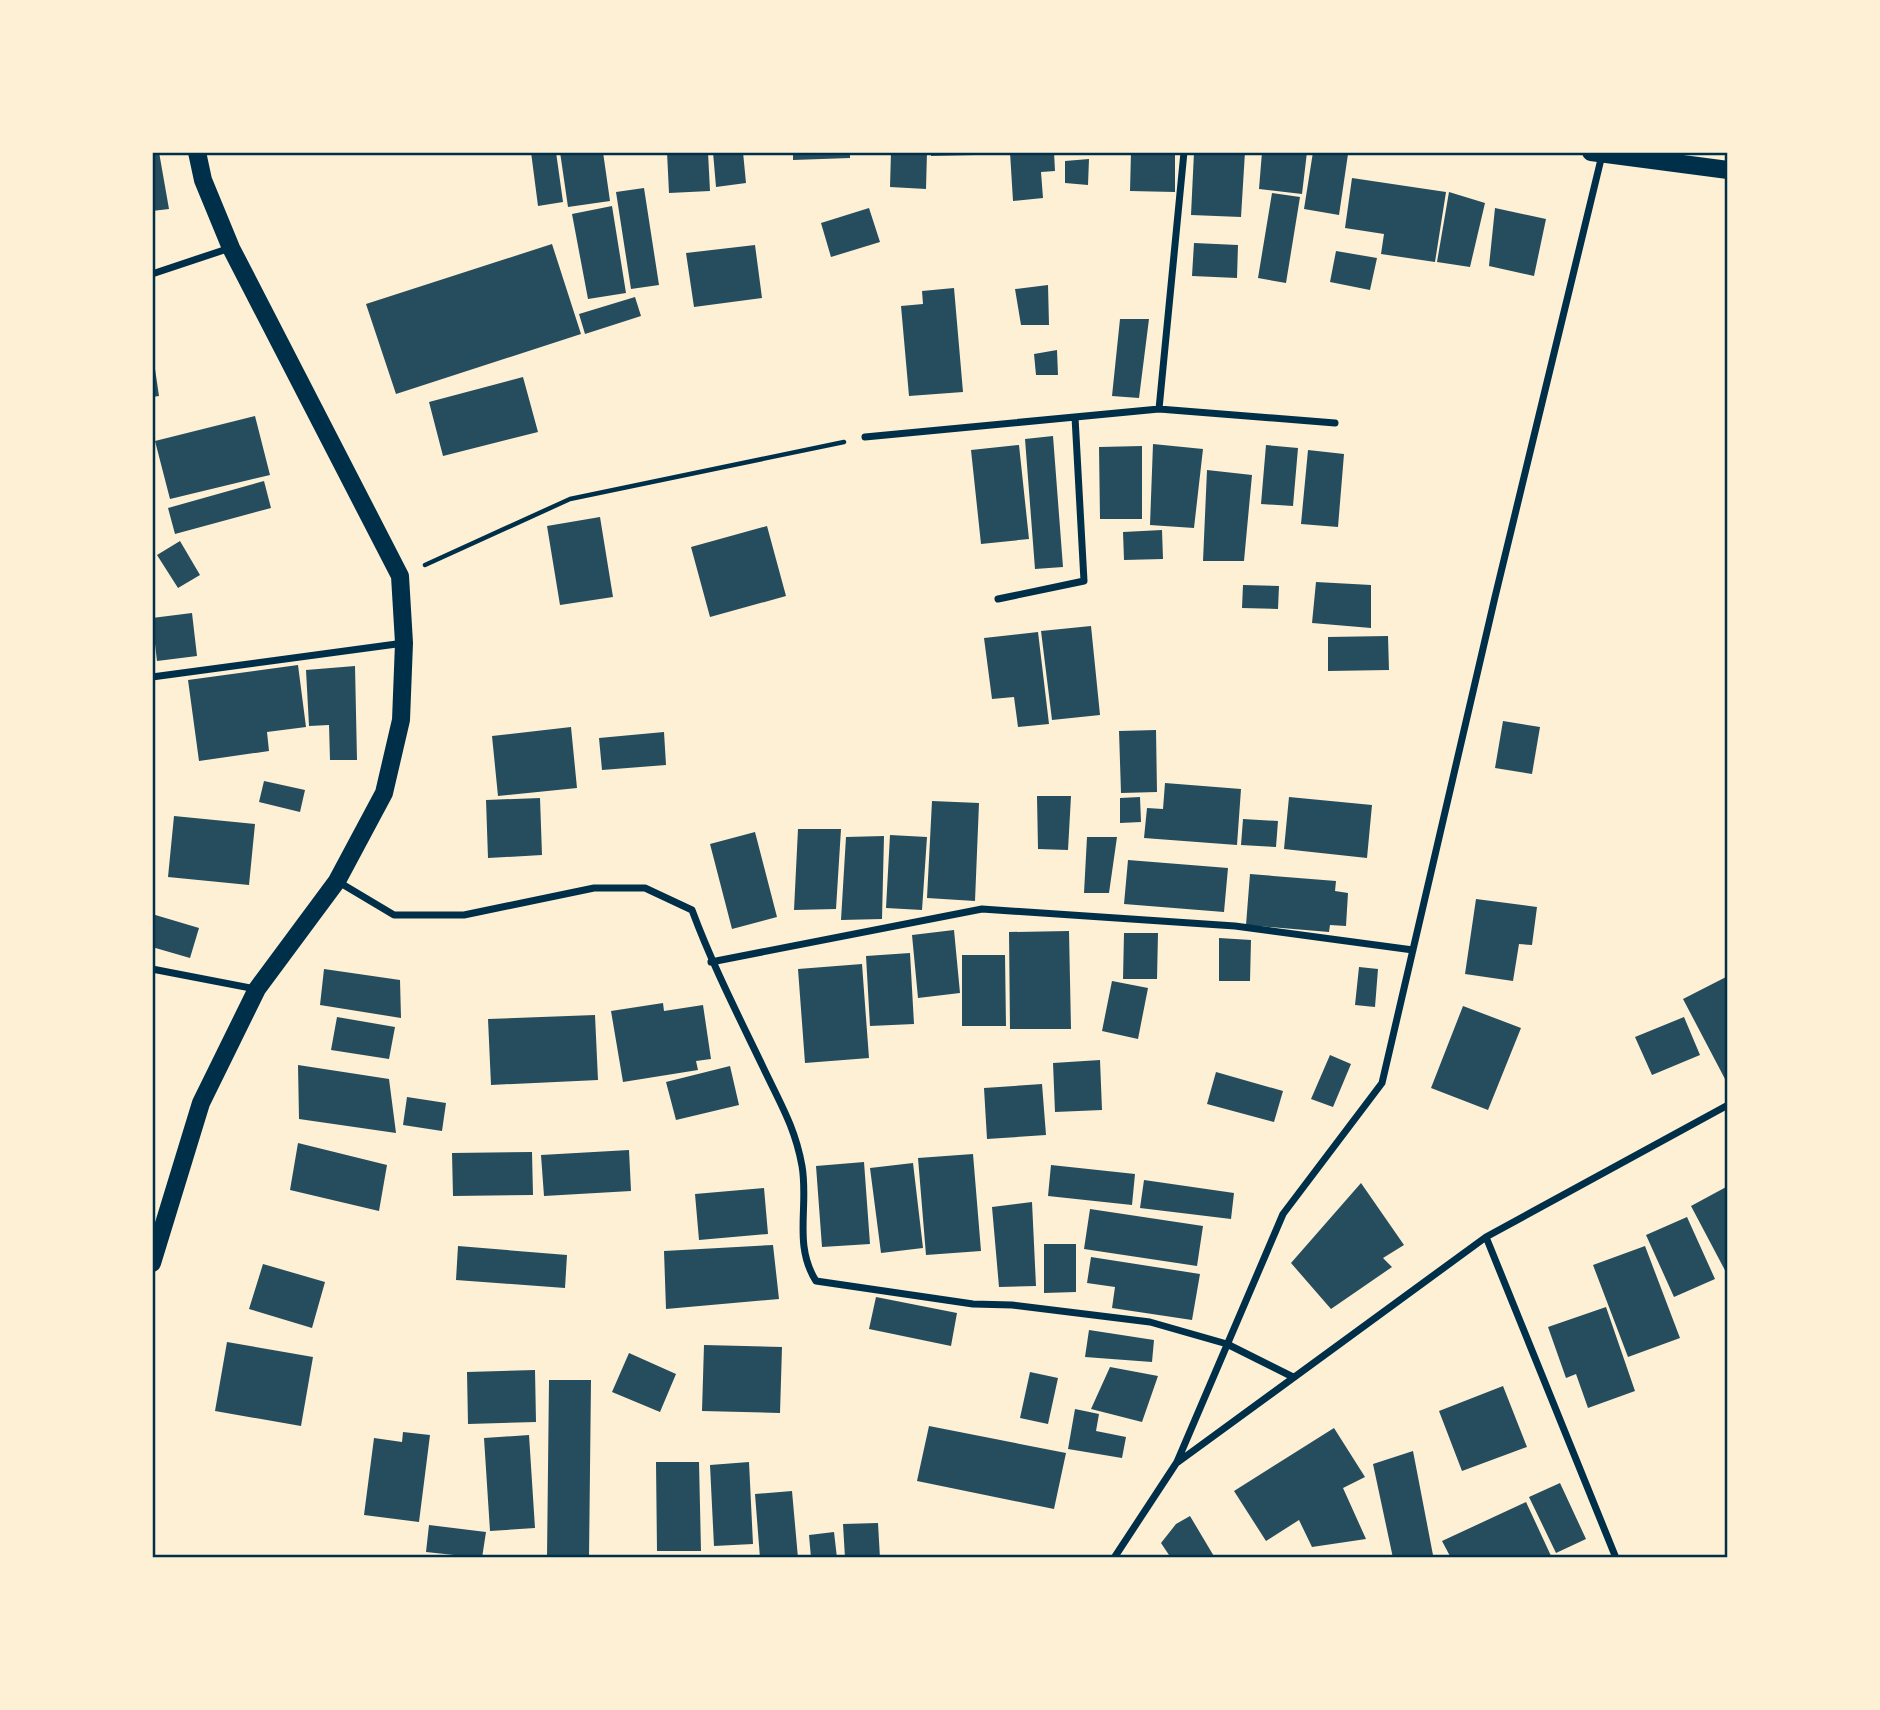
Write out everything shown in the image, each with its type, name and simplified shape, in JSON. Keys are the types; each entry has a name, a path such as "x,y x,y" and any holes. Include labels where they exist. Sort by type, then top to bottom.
{"main road":[{"path":"152,1263 201,1103 257,989 337,881 384,793 401,720 404,643 400,576 231,248 203,180 197,152"},
{"path":"1597,153 1728,170"}],"street":[{"path":"1159,409 1184,152"},
{"path":"1114,1558 1177,1462 1283,1214 1382,1083 1597,153"},
{"path":"152,274 231,248"},
{"path":"865,437 1159,409 1335,423"},
{"path":"998,599 1084,581 1075,417"},
{"path":"152,677 404,643"},
{"path":"337,881 394,915 464,915 594,888 645,888 692,910 711,962 741,1016 796,1133 805,1184 802,1241 806,1266 816,1281 973,1304 1012,1305 1150,1322 1227,1344 1293,1377"},
{"path":"711,962 982,909 1235,926 1413,950"},
{"path":"152,969 257,989"},
{"path":"1177,1462 1486,1237 1728,1105"},
{"path":"1486,1237 1616,1558"}],"path":[{"path":"400,576 570,499 865,437"}],"building":[{"path":"152,152 159,152 169,209 152,211"},
{"path":"531,152 556,152 563,202 538,206"},
{"path":"560,152 603,152 610,201 568,207"},
{"path":"667,152 708,152 710,191 669,193"},
{"path":"713,152 743,152 746,183 716,187"},
{"path":"793,152 850,152 850,158 793,160"},
{"path":"891,152 927,152 926,189 890,187"},
{"path":"931,152 975,152 975,155 931,156"},
{"path":"1010,152 1054,152 1055,171 1041,172 1043,198 1013,201"},
{"path":"1131,152 1175,152 1175,192 1130,191"},
{"path":"1194,152 1245,152 1241,217 1191,215"},
{"path":"1262,152 1307,152 1302,194 1259,189"},
{"path":"1313,152 1348,154 1339,215 1304,209"},
{"path":"1089,159 1088,185 1065,183 1065,161"},
{"path":"1352,178 1446,192 1435,262 1381,254 1384,234 1345,228"},
{"path":"644,188 659,285 631,289 616,192"},
{"path":"1449,192 1485,203 1470,267 1437,262"},
{"path":"1272,193 1300,197 1286,283 1258,278"},
{"path":"612,206 626,293 588,299 572,214"},
{"path":"869,208 880,242 831,257 821,223"},
{"path":"1495,208 1546,219 1534,276 1489,266"},
{"path":"1194,243 1238,245 1237,278 1192,276"},
{"path":"552,244 581,334 396,394 366,304"},
{"path":"755,245 762,298 694,307 686,253"},
{"path":"1336,251 1377,258 1370,290 1330,282"},
{"path":"1048,285 1049,325 1021,325 1015,289"},
{"path":"954,288 963,392 909,396 901,306 923,304 922,291"},
{"path":"635,297 641,316 585,334 579,314"},
{"path":"1120,319 1149,319 1139,398 1112,396"},
{"path":"1057,350 1058,375 1036,375 1034,354"},
{"path":"154,362 159,396 152,397 152,363"},
{"path":"523,377 538,432 443,456 429,402"},
{"path":"255,416 270,475 170,499 155,441"},
{"path":"1053,436 1063,567 1035,569 1025,439"},
{"path":"1153,444 1203,449 1194,528 1150,525"},
{"path":"1019,445 1029,539 981,544 971,450"},
{"path":"1266,445 1298,448 1293,506 1261,504"},
{"path":"1142,446 1142,519 1100,519 1099,447"},
{"path":"1308,450 1344,454 1338,527 1301,524"},
{"path":"1207,470 1252,475 1244,561 1203,561"},
{"path":"264,481 271,508 175,534 168,508"},
{"path":"600,517 613,597 560,605 547,526"},
{"path":"767,526 786,596 710,617 691,547"},
{"path":"1162,530 1163,559 1124,560 1123,532"},
{"path":"180,541 200,575 178,588 157,555"},
{"path":"1316,582 1371,585 1371,628 1312,623"},
{"path":"1243,585 1279,586 1278,609 1242,608"},
{"path":"192,613 197,656 157,661 152,618"},
{"path":"1091,626 1100,715 1052,720 1041,631"},
{"path":"1038,632 1049,724 1018,727 1014,697 992,699 984,638"},
{"path":"1388,636 1389,670 1328,671 1328,637"},
{"path":"298,665 306,727 267,732 269,751 199,761 188,680"},
{"path":"355,666 357,760 330,760 329,725 309,726 306,670"},
{"path":"1503,721 1540,727 1532,774 1495,768"},
{"path":"571,727 577,788 498,796 492,736"},
{"path":"1156,730 1157,792 1121,793 1119,731"},
{"path":"664,732 666,765 602,770 599,738"},
{"path":"264,781 305,790 300,812 259,802"},
{"path":"1165,783 1241,789 1237,845 1144,838 1147,808 1163,809"},
{"path":"1037,796 1071,796 1068,850 1038,849"},
{"path":"1140,797 1141,822 1120,823 1120,798"},
{"path":"1289,797 1372,805 1367,858 1284,849"},
{"path":"540,798 542,855 488,858 486,800"},
{"path":"932,801 979,803 975,901 927,898"},
{"path":"174,816 255,824 249,885 168,877"},
{"path":"1243,819 1278,821 1276,847 1241,845"},
{"path":"798,829 841,829 836,909 794,910"},
{"path":"755,832 777,917 732,929 710,844"},
{"path":"890,835 927,837 922,910 886,908"},
{"path":"884,836 882,919 841,920 846,837"},
{"path":"1087,837 1117,837 1109,893 1084,893"},
{"path":"1128,860 1228,868 1224,912 1124,904"},
{"path":"1250,874 1336,881 1335,891 1348,893 1346,926 1330,925 1329,932 1246,925"},
{"path":"1476,899 1537,907 1532,945 1519,944 1513,981 1465,974"},
{"path":"152,914 199,928 190,958 152,947"},
{"path":"954,930 960,993 918,998 912,935"},
{"path":"1069,931 1071,1029 1010,1029 1009,932"},
{"path":"1124,933 1158,933 1157,979 1123,979"},
{"path":"1219,938 1251,940 1250,981 1219,981"},
{"path":"910,953 914,1024 870,1026 866,956"},
{"path":"962,955 1005,955 1006,1026 962,1026"},
{"path":"862,964 869,1058 805,1063 798,969"},
{"path":"1359,967 1378,969 1375,1007 1355,1005"},
{"path":"324,969 400,980 401,1018 320,1005"},
{"path":"1728,976 1728,1077 1725,1079 1683,999"},
{"path":"1112,981 1148,988 1138,1039 1102,1031"},
{"path":"663,1003 664,1011 703,1005 711,1059 696,1061 698,1070 623,1082 611,1011"},
{"path":"1463,1006 1521,1028 1488,1110 1431,1088"},
{"path":"595,1015 598,1080 491,1085 488,1019"},
{"path":"337,1017 395,1027 389,1059 331,1050"},
{"path":"1684,1017 1700,1055 1652,1075 1635,1037"},
{"path":"1330,1055 1351,1064 1333,1107 1311,1099"},
{"path":"1100,1060 1102,1110 1055,1112 1053,1063"},
{"path":"298,1065 389,1079 396,1133 299,1119"},
{"path":"730,1066 739,1105 676,1120 666,1082"},
{"path":"1216,1072 1283,1091 1274,1122 1207,1104"},
{"path":"1042,1084 1046,1135 987,1139 984,1088"},
{"path":"407,1097 446,1103 442,1131 403,1125"},
{"path":"298,1143 387,1165 379,1211 290,1190"},
{"path":"629,1150 631,1191 544,1196 541,1155"},
{"path":"532,1152 533,1195 453,1196 452,1153"},
{"path":"973,1154 981,1251 926,1255 918,1158"},
{"path":"864,1162 870,1244 822,1247 816,1166"},
{"path":"913,1163 923,1248 881,1253 870,1168"},
{"path":"1051,1165 1135,1174 1132,1205 1048,1196"},
{"path":"1144,1180 1234,1193 1231,1219 1140,1208"},
{"path":"1361,1183 1404,1245 1383,1258 1392,1267 1331,1309 1291,1263"},
{"path":"1728,1186 1728,1276 1691,1206"},
{"path":"764,1188 768,1234 699,1240 695,1194"},
{"path":"1032,1202 1036,1286 999,1287 992,1207"},
{"path":"1090,1209 1203,1226 1197,1266 1084,1249"},
{"path":"1687,1217 1715,1279 1674,1297 1646,1235"},
{"path":"1044,1244 1076,1244 1076,1292 1044,1293"},
{"path":"773,1245 779,1299 666,1309 664,1251"},
{"path":"458,1246 567,1255 565,1288 456,1280"},
{"path":"1645,1246 1680,1338 1628,1357 1593,1265"},
{"path":"1091,1257 1200,1274 1192,1320 1112,1308 1115,1287 1087,1283"},
{"path":"263,1264 325,1282 312,1328 249,1309"},
{"path":"876,1297 957,1313 951,1346 869,1329"},
{"path":"1606,1307 1635,1391 1588,1408 1576,1374 1566,1378 1548,1327"},
{"path":"1089,1330 1154,1340 1152,1362 1085,1357"},
{"path":"227,1342 313,1357 301,1426 215,1411"},
{"path":"704,1345 782,1347 780,1413 702,1411"},
{"path":"629,1353 676,1374 660,1412 612,1392"},
{"path":"1110,1367 1158,1376 1142,1422 1091,1409"},
{"path":"535,1370 536,1422 468,1424 467,1372"},
{"path":"1030,1372 1058,1378 1048,1424 1020,1418"},
{"path":"549,1380 591,1380 589,1558 547,1558"},
{"path":"1503,1386 1527,1447 1462,1471 1439,1411"},
{"path":"1075,1409 1099,1414 1096,1431 1126,1437 1122,1458 1068,1449"},
{"path":"929,1426 1066,1453 1054,1509 917,1481"},
{"path":"1334,1428 1365,1477 1343,1488 1366,1539 1312,1547 1299,1520 1266,1541 1234,1491"},
{"path":"403,1432 430,1435 419,1522 364,1515 374,1438 402,1442"},
{"path":"529,1435 535,1528 490,1531 484,1438"},
{"path":"1413,1451 1433,1555 1393,1558 1373,1464"},
{"path":"656,1462 699,1462 701,1551 657,1551"},
{"path":"749,1462 753,1544 714,1546 710,1465"},
{"path":"1560,1483 1586,1539 1556,1553 1529,1497"},
{"path":"792,1491 798,1558 760,1558 755,1494"},
{"path":"1526,1502 1552,1558 1451,1558 1442,1541"},
{"path":"1190,1516 1215,1558 1171,1558 1161,1543 1176,1524"},
{"path":"878,1523 880,1558 845,1558 843,1524"},
{"path":"429,1525 486,1532 482,1558 426,1552"},
{"path":"834,1532 837,1558 811,1558 809,1535"}]}
